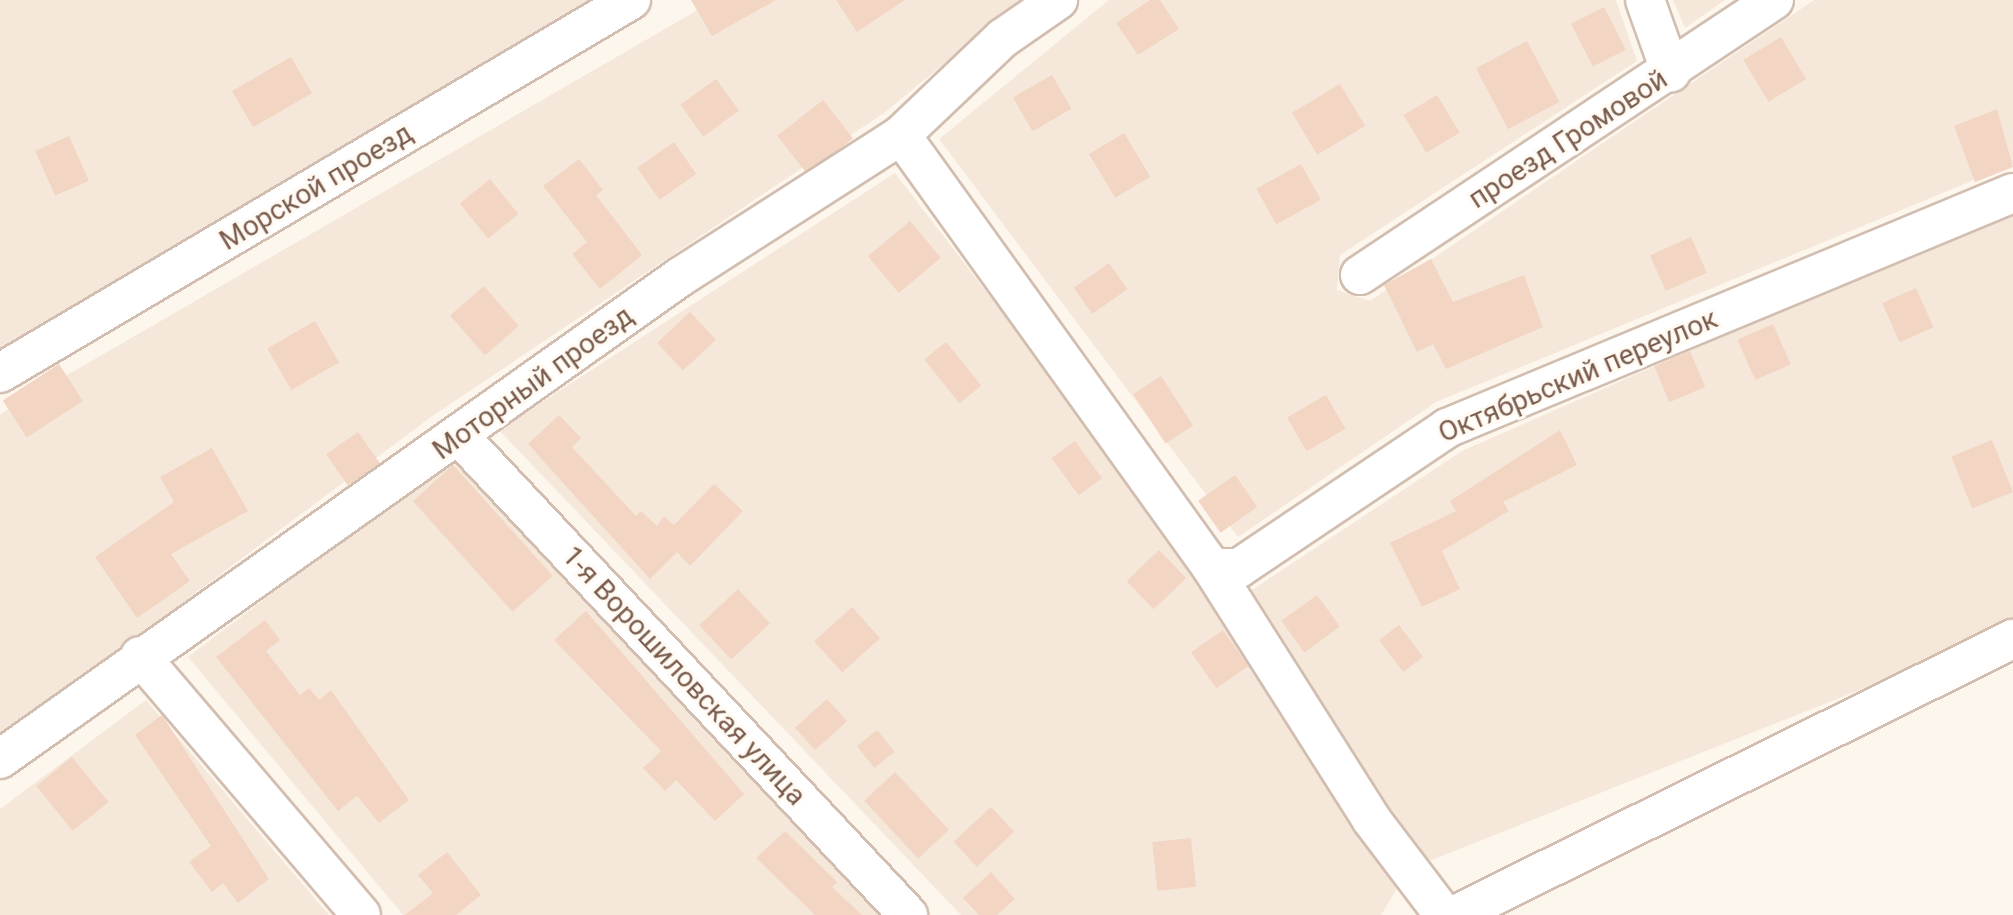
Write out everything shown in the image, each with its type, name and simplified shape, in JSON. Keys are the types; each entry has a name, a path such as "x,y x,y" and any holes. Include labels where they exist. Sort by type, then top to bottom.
{"street":[{"name":"Морской проезд","path":"0,373 631,0"},
{"name":"Моторный проезд","path":"0,759 140,656 461,438 680,277 901,135 1003,38 1058,0"},
{"path":"1645,0 1671,73"},
{"name":"проезд Громовой","path":"1360,275 1671,73 1774,0"},
{"path":"901,135 1212,568 1371,819 1444,915"},
{"name":"Октябрьский переулок","path":"1212,568 1239,568 1447,428 2013,193"},
{"name":"1-я Ворошиловская улица","path":"461,438 908,915"},
{"path":"1455,915 2013,639"},
{"path":"140,656 361,915"}],"shaded area":[{"path":"0,0 604,0 0,349"},
{"path":"715,0 1021,0 884,113 431,417 0,739 0,414"},
{"path":"1109,0 1616,0 1637,61 1340,255 1337,290 1370,301 1814,0 2013,0 2013,164 1436,402 1238,537 939,139"},
{"path":"1673,0 1725,0 1685,28"},
{"path":"895,173 1218,593 1246,594 1462,451 2013,208 2013,629 1409,869 1381,915 961,915 499,430"},
{"path":"452,457 881,915 403,915 188,657"},
{"path":"146,700 329,915 0,915 0,809"}],"building":[{"path":"691,0 776,0 712,36"},
{"path":"836,0 905,0 857,32"},
{"path":"1150,0 1160,0 1179,29 1138,55 1116,23"},
{"path":"1604,7 1626,50 1593,67 1571,24"},
{"path":"1781,37 1806,79 1769,102 1743,60"},
{"path":"1527,41 1559,102 1508,129 1476,68"},
{"path":"291,57 312,93 253,127 232,91"},
{"path":"1052,75 1072,109 1033,131 1013,98"},
{"path":"716,79 739,111 703,136 680,105"},
{"path":"1340,84 1365,126 1317,155 1292,113"},
{"path":"1437,95 1460,133 1426,153 1404,115"},
{"path":"823,100 853,139 807,174 777,136"},
{"path":"1997,109 2013,167 1975,182 1954,126"},
{"path":"1124,133 1150,177 1115,198 1089,154"},
{"path":"69,136 89,181 55,196 35,151"},
{"path":"674,142 696,174 660,200 637,168"},
{"path":"579,159 603,190 596,195 642,255 600,289 572,254 587,242 543,186"},
{"path":"1301,164 1321,200 1276,225 1256,189"},
{"path":"490,179 518,214 488,239 460,204"},
{"path":"910,221 941,258 899,293 868,256"},
{"path":"1691,237 1707,273 1666,291 1650,255"},
{"path":"1431,259 1453,302 1524,275 1543,327 1446,369 1433,344 1417,352 1384,285"},
{"path":"1109,263 1127,289 1092,314 1074,288"},
{"path":"484,286 519,326 485,356 450,316"},
{"path":"1916,288 1933,327 1900,342 1882,303"},
{"path":"690,312 716,340 683,370 657,343"},
{"path":"315,321 339,363 291,390 267,348"},
{"path":"1773,324 1791,364 1755,380 1737,340"},
{"path":"946,342 981,386 959,403 924,360"},
{"path":"1690,351 1705,387 1669,402 1654,366"},
{"path":"59,364 83,401 27,437 3,400"},
{"path":"1161,376 1193,425 1165,443 1133,394"},
{"path":"1326,395 1346,429 1307,451 1287,418"},
{"path":"559,415 581,438 572,447 636,516 641,511 657,526 664,516 674,525 714,484 743,511 690,566 677,552 650,579 528,444"},
{"path":"1560,430 1577,465 1503,502 1509,511 1442,551 1460,589 1422,607 1390,543 1456,511 1450,501"},
{"path":"358,432 380,463 348,485 326,454"},
{"path":"1992,440 2013,492 1972,508 1951,456"},
{"path":"1075,441 1102,478 1079,495 1052,458"},
{"path":"212,448 248,511 171,554 190,581 137,618 95,557 174,502 160,477"},
{"path":"453,465 553,576 513,612 413,501"},
{"path":"1235,475 1257,507 1221,533 1198,501"},
{"path":"1159,550 1186,578 1154,609 1127,581"},
{"path":"738,589 770,623 731,660 699,625"},
{"path":"1317,595 1340,627 1304,652 1281,621"},
{"path":"852,607 880,638 842,672 814,641"},
{"path":"586,611 744,794 715,821 676,780 665,791 643,768 661,751 554,640"},
{"path":"265,620 280,640 266,651 300,695 309,688 319,700 331,690 409,800 379,823 357,796 338,811 216,657"},
{"path":"1399,625 1423,657 1403,672 1379,640"},
{"path":"1223,630 1248,666 1216,688 1191,652"},
{"path":"827,699 847,721 815,750 795,728"},
{"path":"162,715 269,879 238,903 223,883 212,892 189,862 211,846 135,735"},
{"path":"877,730 895,752 874,768 857,746"},
{"path":"72,757 109,802 73,831 36,786"},
{"path":"895,772 949,830 918,858 864,801"},
{"path":"991,807 1014,832 977,867 954,842"},
{"path":"785,831 837,882 832,887 862,915 815,915 756,858"},
{"path":"1191,838 1196,887 1157,891 1152,842"},
{"path":"447,852 481,895 456,915 405,915 433,893 418,875"},
{"path":"991,872 1015,899 997,915 979,915 963,898"}]}
